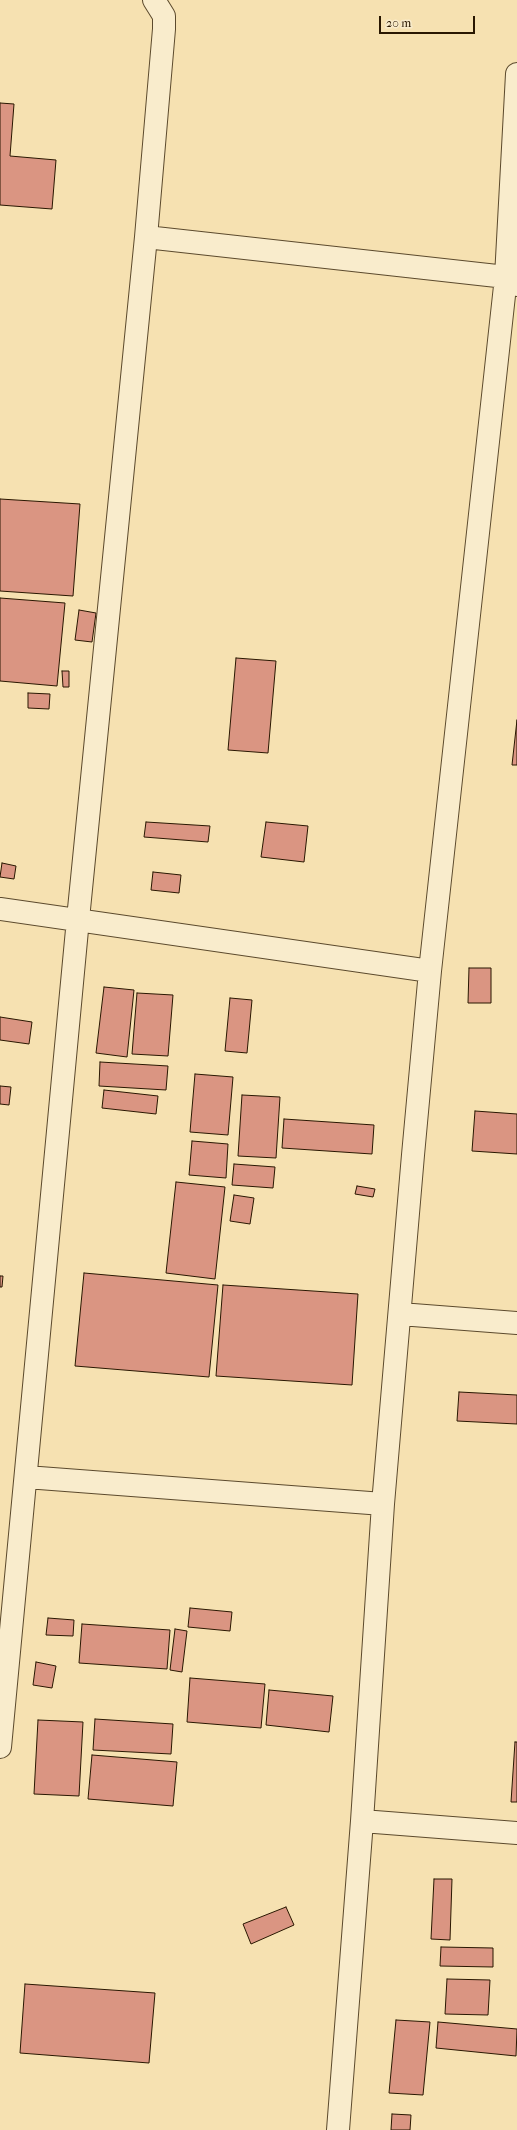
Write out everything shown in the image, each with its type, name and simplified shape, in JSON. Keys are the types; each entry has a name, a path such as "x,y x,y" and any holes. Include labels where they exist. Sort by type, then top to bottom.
{"street":[{"path":"0,1748 78,919 146,237 164,29 164,16 154,0"},
{"path":"338,2130 362,1821 383,1504 430,970 511,281 517,74"},
{"path":"146,237 511,281"},
{"path":"0,908 430,970"},
{"path":"400,1314 517,1323"},
{"path":"26,1477 383,1504"},
{"path":"362,1821 517,1833"}],"building":[{"path":"0,103 14,104 10,156 56,160 52,209 0,205"},
{"path":"0,499 80,504 73,596 0,591"},
{"path":"0,598 65,603 57,686 0,681"},
{"path":"79,610 96,613 92,642 75,640"},
{"path":"236,658 276,661 268,753 228,750"},
{"path":"62,671 69,671 69,687 63,687"},
{"path":"28,693 50,694 49,709 28,708"},
{"path":"517,720 517,765 512,765"},
{"path":"146,822 210,826 208,842 144,837"},
{"path":"266,822 308,826 304,862 261,857"},
{"path":"2,863 16,866 14,879 0,877"},
{"path":"153,872 181,875 179,893 151,890"},
{"path":"469,968 491,968 491,1003 468,1003"},
{"path":"104,987 134,990 127,1057 96,1053"},
{"path":"137,993 173,995 168,1056 132,1054"},
{"path":"230,998 252,1000 247,1053 225,1051"},
{"path":"0,1017 32,1022 29,1044 0,1040"},
{"path":"100,1062 168,1066 166,1090 99,1086"},
{"path":"195,1074 233,1077 228,1135 190,1132"},
{"path":"0,1086 11,1087 9,1105 0,1104"},
{"path":"104,1090 158,1096 156,1114 102,1108"},
{"path":"242,1095 280,1097 276,1158 238,1156"},
{"path":"475,1111 517,1114 517,1154 472,1151"},
{"path":"284,1119 374,1125 372,1154 282,1148"},
{"path":"192,1141 228,1144 226,1178 189,1175"},
{"path":"234,1164 275,1167 273,1188 232,1185"},
{"path":"176,1182 225,1187 215,1279 166,1273"},
{"path":"357,1186 375,1189 373,1197 355,1194"},
{"path":"234,1195 254,1198 250,1224 230,1221"},
{"path":"84,1273 218,1285 209,1377 75,1366"},
{"path":"0,1276 3,1276 2,1287 0,1287"},
{"path":"223,1285 358,1294 352,1385 216,1376"},
{"path":"459,1392 517,1395 517,1424 457,1421"},
{"path":"190,1608 232,1612 230,1631 188,1627"},
{"path":"48,1618 74,1620 73,1636 46,1635"},
{"path":"82,1624 170,1630 167,1669 79,1663"},
{"path":"175,1629 187,1631 182,1672 170,1670"},
{"path":"36,1662 56,1666 52,1688 33,1685"},
{"path":"190,1678 265,1684 261,1728 187,1722"},
{"path":"269,1690 333,1696 329,1732 266,1725"},
{"path":"95,1719 173,1724 171,1754 93,1750"},
{"path":"38,1720 83,1722 79,1796 34,1794"},
{"path":"515,1742 517,1742 517,1802 511,1802"},
{"path":"92,1755 177,1762 173,1806 88,1799"},
{"path":"434,1879 452,1879 450,1940 431,1939"},
{"path":"286,1907 294,1925 251,1944 243,1924"},
{"path":"441,1947 493,1948 493,1967 440,1966"},
{"path":"447,1979 490,1980 488,2015 445,2014"},
{"path":"25,1984 155,1993 149,2063 20,2053"},
{"path":"396,2020 430,2022 423,2095 389,2093"},
{"path":"438,2022 517,2029 516,2056 436,2048"},
{"path":"392,2114 411,2115 410,2130 391,2130"}]}
